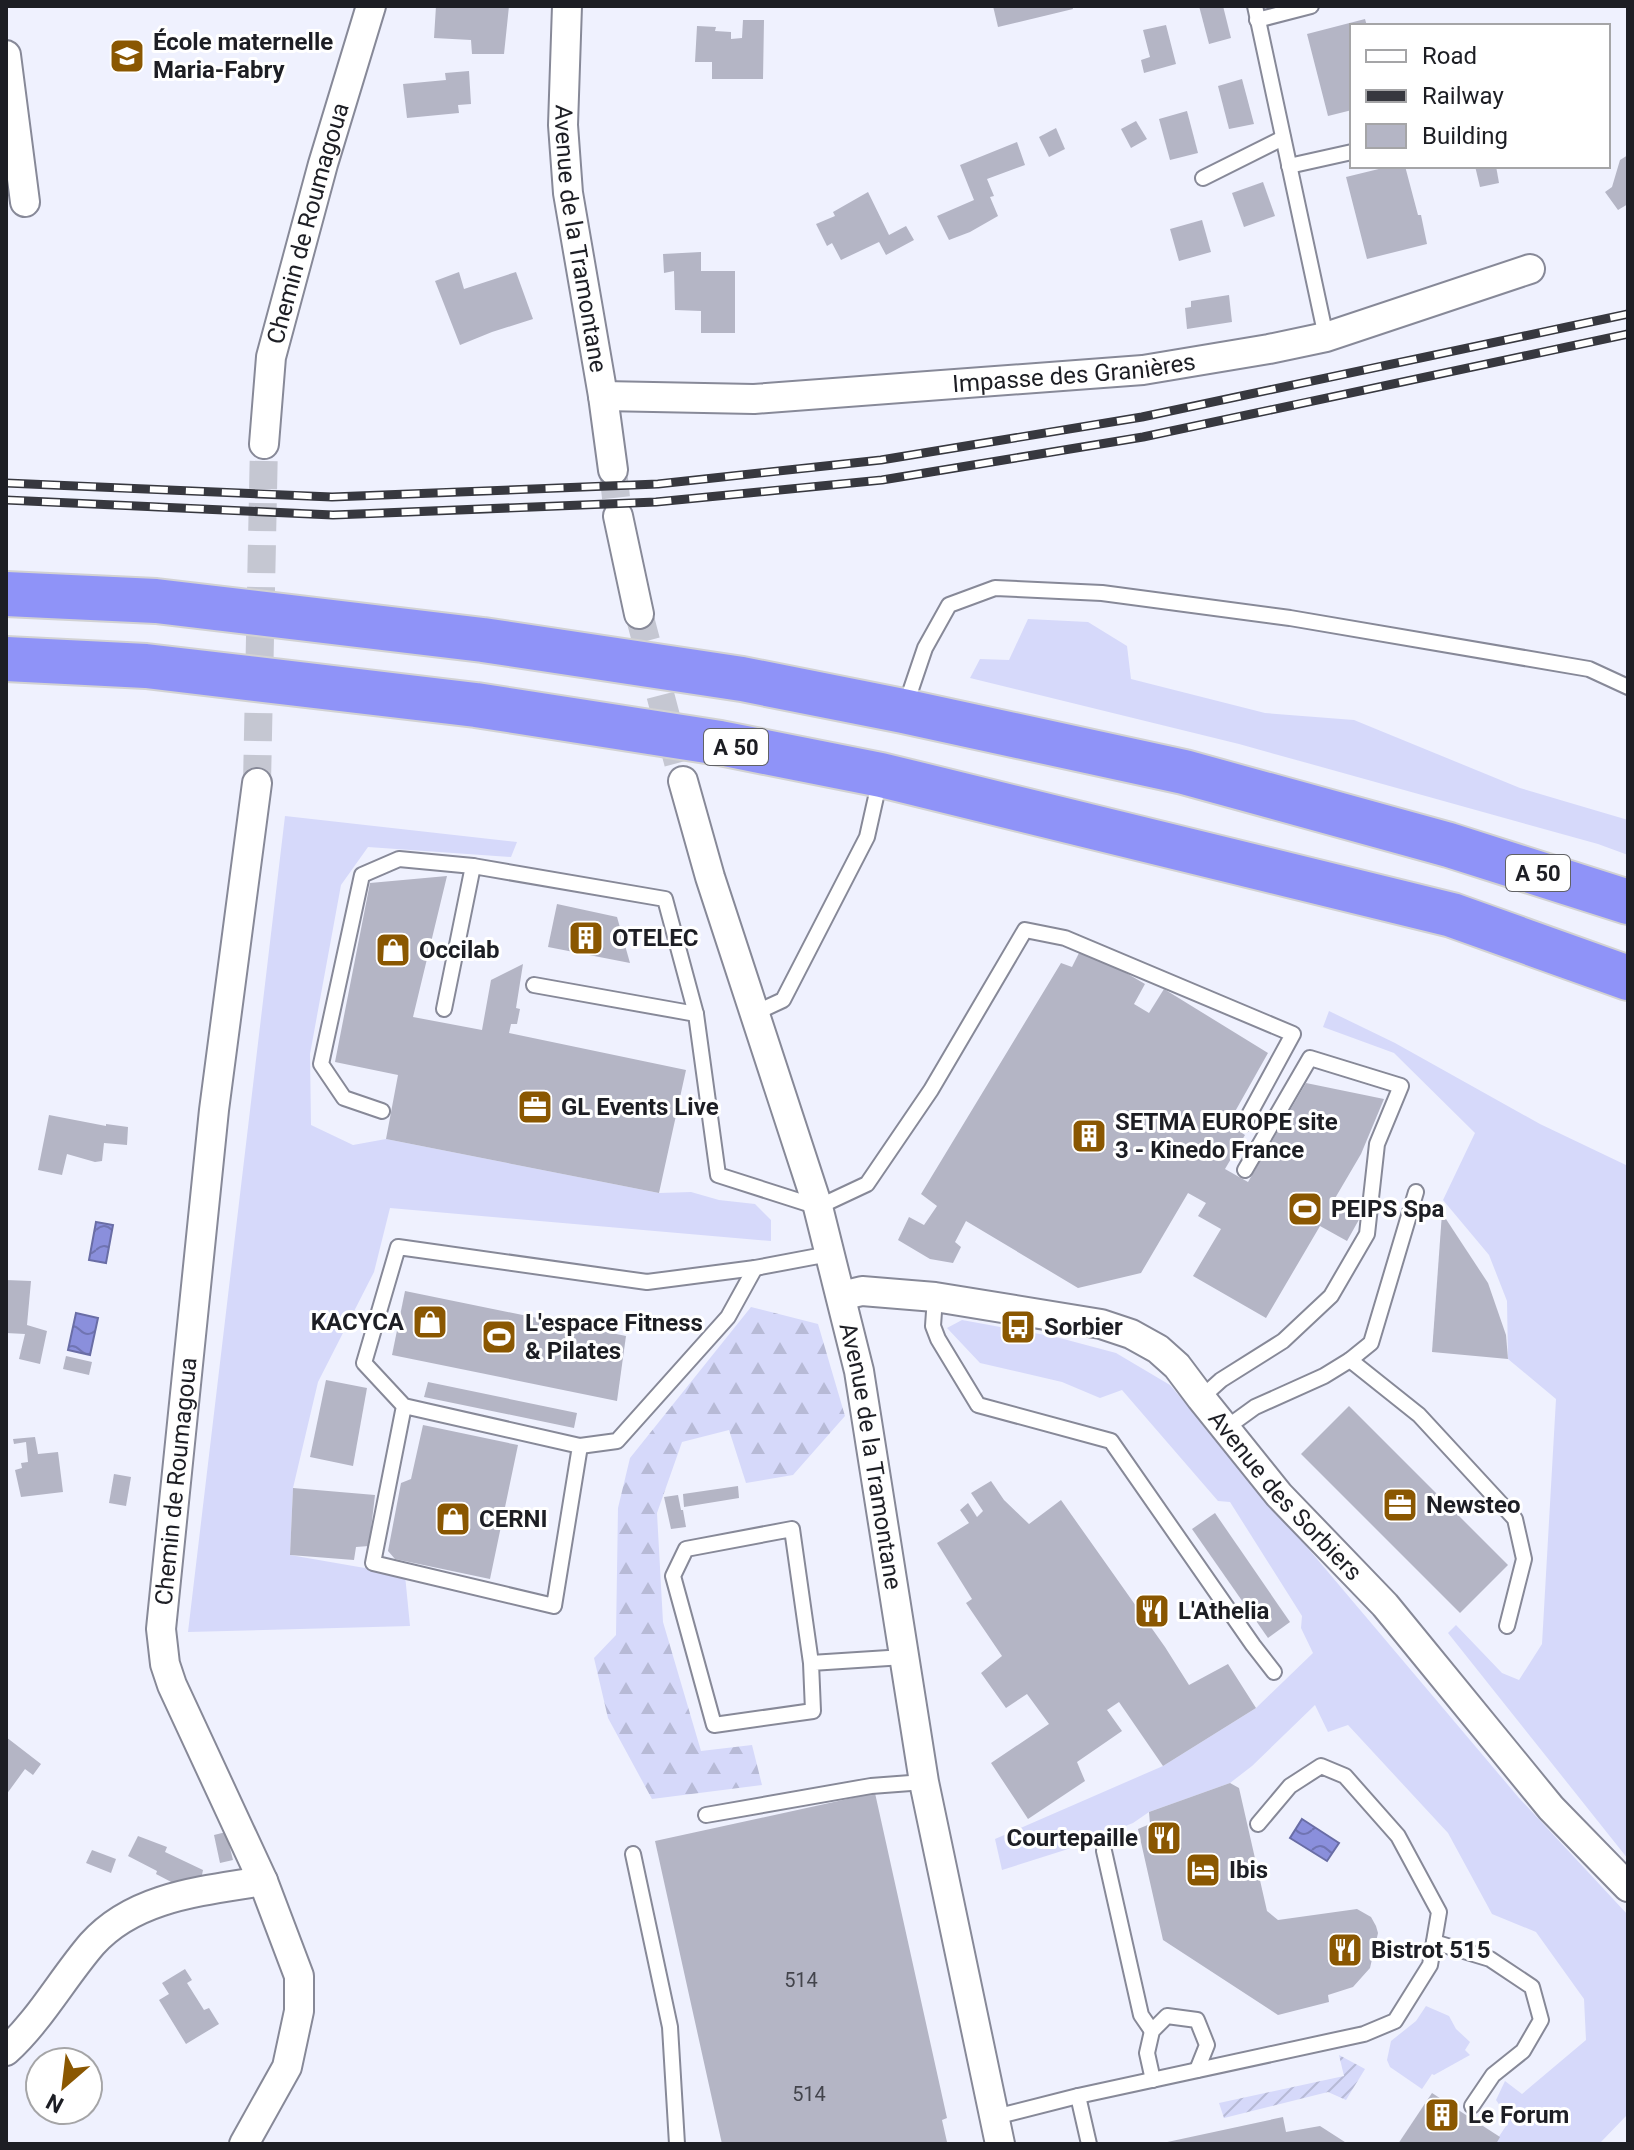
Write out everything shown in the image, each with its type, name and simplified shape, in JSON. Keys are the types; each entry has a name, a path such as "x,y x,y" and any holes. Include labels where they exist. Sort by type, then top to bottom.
{"highway":[{"name":"A 50","path":"6,594 156,601 483,640 742,679 1184,772 1449,845 1628,902"},
{"name":"A 50","path":"6,659 146,666 476,705 720,743 881,775 1452,915 1628,978"}],"street":[{"name":"Chemin de Roumagoua","path":"264,444 271,357 323,164 371,6"},
{"name":"Avenue de la Tramontane","path":"567,6 563,125 568,193 613,470"},
{"path":"6,55 25,202"},
{"name":"Impasse des Granières","path":"603,396 754,399 1143,370 1326,337 1530,269"},
{"path":"618,516 639,614"},
{"name":"Avenue de la Tramontane","path":"683,781 753,1014 818,1207 859,1371 924,1782 997,2131"},
{"name":"Chemin de Roumagoua","path":"244,2144 287,2067 299,2011 299,1976 263,1881 172,1685 165,1664 161,1629 214,1110 257,783"},
{"name":"Avenue des Sorbiers","path":"841,1296 862,1291 935,1297 1101,1324 1131,1334 1158,1349 1177,1366 1279,1495 1385,1605 1551,1808 1628,1887"},
{"path":"6,2051 23,2035 92,1944 116,1922 157,1902 263,1881"}],"lane":[{"path":"1311,6 1256,13 1326,337"},
{"path":"1203,178 1283,138"},
{"path":"1289,166 1350,152"},
{"path":"903,711 925,648 949,605 995,588 1102,593 1290,618 1589,669 1628,687"},
{"path":"753,1014 783,1000 867,837 881,775"},
{"path":"382,1111 344,1098 321,1064 362,875 399,859 473,866 665,899 696,1014 718,1175 818,1207 867,1184 931,1090 1025,930 1065,938 1293,1034 1244,1124"},
{"path":"444,1009 473,866"},
{"path":"534,985 696,1014"},
{"path":"1201,1398 1221,1380 1283,1341 1331,1296 1367,1234 1377,1144 1401,1086 1310,1058 1245,1170"},
{"path":"1226,1428 1255,1407 1324,1376 1371,1343 1416,1192"},
{"path":"755,1268 728,1317 617,1441 580,1446 404,1406 364,1363 398,1247 647,1282 755,1268 829,1254"},
{"path":"935,1297 933,1326 938,1339 978,1405 1111,1441 1274,1672"},
{"path":"1350,1360 1419,1415 1515,1519 1524,1559 1507,1626"},
{"path":"404,1406 373,1563 554,1606 580,1446"},
{"path":"792,1529 811,1663 813,1711 714,1725 673,1576 686,1549 792,1529"},
{"path":"811,1663 904,1657"},
{"path":"997,2131 1078,2096 1364,2034 1395,2021 1430,1965 1439,1912 1398,1836 1345,1776 1321,1766 1290,1786 1258,1824"},
{"path":"706,1815 871,1786 924,1782"},
{"path":"1104,1851 1141,2015 1152,2031"},
{"path":"633,1854 670,2027 677,2144"},
{"path":"1434,1942 1490,1959 1532,1987 1541,2020 1523,2051 1493,2075 1472,2106"},
{"path":"1153,2080 1147,2053 1152,2031 1167,2016 1197,2020 1207,2045 1197,2070"},
{"path":"1078,2096 1089,2144"}],"green space":[{"path":"1028,619 1088,622 1127,646 1131,679 1265,713 1354,720 1520,788 1628,820 1628,855 1239,744 970,678 980,659 1009,660"},
{"path":"285,816 517,842 511,857 368,847 341,885 310,1054 311,1125 353,1145 386,1139 659,1193 691,1192 719,1200 755,1204 771,1220 771,1241 390,1208 374,1272 318,1382 293,1488 290,1555 405,1575 410,1626 188,1632"},
{"path":"1329,1011 1395,1043 1540,1124 1628,1166 1628,1859 1448,1633 1456,1625 1502,1673 1519,1680 1542,1644 1556,1399 1508,1359 1507,1301 1489,1255 1443,1200 1475,1133 1394,1053 1323,1027"},
{"path":"751,1307 818,1324 845,1416 793,1475 746,1483 729,1430 682,1442 657,1513 663,1622 701,1751 752,1745 762,1785 652,1799 608,1718 594,1658 616,1635 618,1508 630,1458"},
{"path":"962,1320 1056,1337 1116,1353 1170,1385 1519,1798 1628,1915 1628,2114 1599,2144 1494,2144 1510,2120 1496,2100 1505,2081 1522,2094 1586,2040 1584,1999 1536,1932 1492,1914 1448,1833 1348,1725 1328,1732 1315,1705 1230,1783 1149,1812 1133,1823 1065,1850 1002,1870 995,1839 1163,1766 1256,1708 1313,1653 1301,1628 1302,1616 1230,1502 1218,1501 1122,1390 1100,1398 1062,1382 980,1363 947,1328"},
{"path":"1426,2006 1449,2016 1456,2029 1470,2042 1465,2050 1470,2055 1432,2074 1422,2089 1390,2067 1387,2060 1391,2041 1416,2021"},
{"path":"1339,2055 1365,2069 1346,2100 1328,2092 1224,2118 1219,2103 1344,2076"}],"water":[{"path":"96,1222 113,1225 106,1263 89,1260"},
{"path":"76,1313 98,1318 90,1355 68,1350"},
{"path":"1302,1819 1339,1843 1327,1861 1290,1838"}],"building":[{"path":"436,6 509,6 504,54 472,54 471,40 434,38"},
{"path":"993,6 1072,6 1073,9 998,27"},
{"path":"1199,6 1223,6 1231,38 1209,44"},
{"path":"1365,19 1366,24 1350,24 1350,110 1328,116 1307,34"},
{"path":"743,20 764,20 763,79 712,79 712,62 695,62 697,26 716,27 715,31 731,32 731,39 742,38"},
{"path":"1166,25 1176,64 1144,73 1141,60 1150,57 1143,30"},
{"path":"469,71 471,104 458,105 459,113 407,118 403,84 446,80 445,73"},
{"path":"1242,79 1254,124 1229,129 1218,86"},
{"path":"1187,111 1198,153 1170,160 1159,119"},
{"path":"1136,121 1147,139 1131,148 1121,129"},
{"path":"1056,128 1065,149 1049,157 1039,137"},
{"path":"1017,142 1025,165 987,179 998,216 949,240 937,216 974,200 960,165"},
{"path":"1628,155 1628,204 1618,210 1605,192 1612,187 1620,160"},
{"path":"1383,168 1406,168 1427,244 1367,259 1346,177"},
{"path":"1475,168 1496,168 1499,183 1480,187"},
{"path":"1263,182 1275,216 1244,227 1232,193"},
{"path":"868,192 889,235 906,226 914,240 886,255 879,242 841,260 832,243 827,246 816,224 835,216 833,212"},
{"path":"1202,220 1211,252 1179,261 1170,229"},
{"path":"701,252 701,271 735,271 735,333 701,333 701,311 675,310 674,271 664,273 663,254"},
{"path":"459,272 464,289 516,272 533,319 460,345 435,281"},
{"path":"1229,295 1232,322 1187,329 1185,308 1191,307 1191,301"},
{"name":"GL Events Live","path":"447,876 413,1017 482,1030 491,980 523,964 516,1008 520,1009 517,1024 511,1024 509,1033 686,1070 659,1193 386,1139 398,1075 335,1062 370,883"},
{"name":"OTELEC","path":"557,904 617,917 630,963 548,947"},
{"name":"SETMA EUROPE site 3 - Kinedo France","path":"1082,947 1145,984 1134,1004 1149,1013 1164,989 1268,1053 1228,1124 1245,1135 1225,1169 1248,1182 1306,1083 1384,1099 1361,1154 1334,1200 1361,1216 1347,1241 1320,1226 1266,1318 1193,1276 1221,1229 1198,1216 1206,1203 1188,1193 1141,1273 1078,1288 966,1221 955,1242 961,1247 953,1263 930,1259 898,1240 909,1217 924,1225 937,1206 921,1194 1061,963 1072,967"},
{"path":"49,1115 128,1127 127,1145 104,1143 102,1161 67,1154 62,1175 38,1170"},
{"path":"1442,1213 1488,1283 1506,1335 1508,1359 1432,1352"},
{"path":"6,1280 31,1281 27,1325 47,1331 40,1364 19,1359 25,1334 6,1333"},
{"path":"405,1291 626,1336 617,1401 392,1355"},
{"path":"66,1356 92,1362 89,1375 63,1369"},
{"path":"326,1380 367,1388 353,1466 310,1457"},
{"path":"428,1382 577,1413 574,1428 424,1397"},
{"name":"Newsteo","path":"1349,1406 1508,1565 1460,1613 1301,1454"},
{"name":"CERNI","path":"423,1425 518,1445 490,1579 395,1559 388,1551 401,1483 411,1479"},
{"path":"35,1437 38,1454 58,1452 63,1492 21,1497 15,1470 22,1468 21,1463 28,1462 26,1442 14,1444 13,1439"},
{"path":"114,1474 131,1477 126,1506 109,1503"},
{"path":"991,1481 1004,1500 1029,1524 1061,1500 1189,1685 1228,1664 1256,1708 1163,1766 1119,1702 1107,1710 1122,1731 1077,1762 1085,1781 1028,1819 991,1763 1049,1724 1027,1694 1006,1708 981,1673 1002,1656 966,1603 972,1599 937,1543 969,1523 960,1510 968,1503 977,1517 983,1511 971,1493"},
{"path":"738,1486 739,1498 684,1507 683,1494"},
{"path":"293,1488 375,1495 369,1546 356,1547 354,1560 290,1555"},
{"path":"678,1495 686,1527 671,1529 664,1497"},
{"path":"1215,1513 1290,1622 1268,1638 1192,1529"},
{"path":"6,1737 41,1764 33,1775 25,1769 6,1795"},
{"name":"Ibis","path":"1230,1783 1239,1788 1267,1911 1278,1920 1357,1909 1371,1917 1376,1926 1378,1933 1370,1968 1353,1987 1328,1995 1329,2002 1278,2015 1163,1940 1138,1829 1150,1824 1149,1812"},
{"path":"875,1793 947,2118 942,2120 947,2142 722,2144 655,1841"},
{"path":"226,1832 233,1860 220,1863 214,1835"},
{"path":"138,1836 167,1847 165,1852 203,1870 201,1880 177,1885 128,1856"},
{"path":"92,1850 116,1859 111,1873 86,1863"},
{"path":"185,1969 192,1980 187,1983 204,2010 209,2008 219,2024 186,2044 159,2000 169,1994 162,1983"},
{"name":"Le Forum","path":"1432,2093 1500,2137 1496,2144 1398,2144"},
{"path":"1283,2117 1286,2132 1320,2126 1348,2144 1158,2144"}],"tunnel":[{"path":"257,783 264,444"},
{"path":"613,470 618,516"},
{"path":"639,614 683,781"}],"railway":[{"path":"6,483 332,497 658,484 881,460 1142,417 1628,314"},
{"path":"6,500 333,515 656,502 882,480 1143,437 1628,334"}],"place":[{"name":"École maternelle Maria-Fabry","path":"127,56"},
{"name":"OTELEC","path":"586,938"},
{"name":"Occilab","path":"393,950"},
{"name":"GL Events Live","path":"535,1107"},
{"name":"SETMA EUROPE site 3 - Kinedo France","path":"1089,1136"},
{"name":"PEIPS Spa","path":"1305,1209"},
{"name":"KACYCA","path":"430,1322"},
{"name":"Sorbier","path":"1018,1327"},
{"name":"L'espace Fitness & Pilates","path":"499,1337"},
{"name":"Newsteo","path":"1400,1505"},
{"name":"CERNI","path":"453,1519"},
{"name":"L'Athelia","path":"1152,1611"},
{"name":"Courtepaille","path":"1164,1838"},
{"name":"Ibis","path":"1203,1870"},
{"name":"Bistrot 515","path":"1345,1950"},
{"name":"Le Forum","path":"1442,2115"}]}
